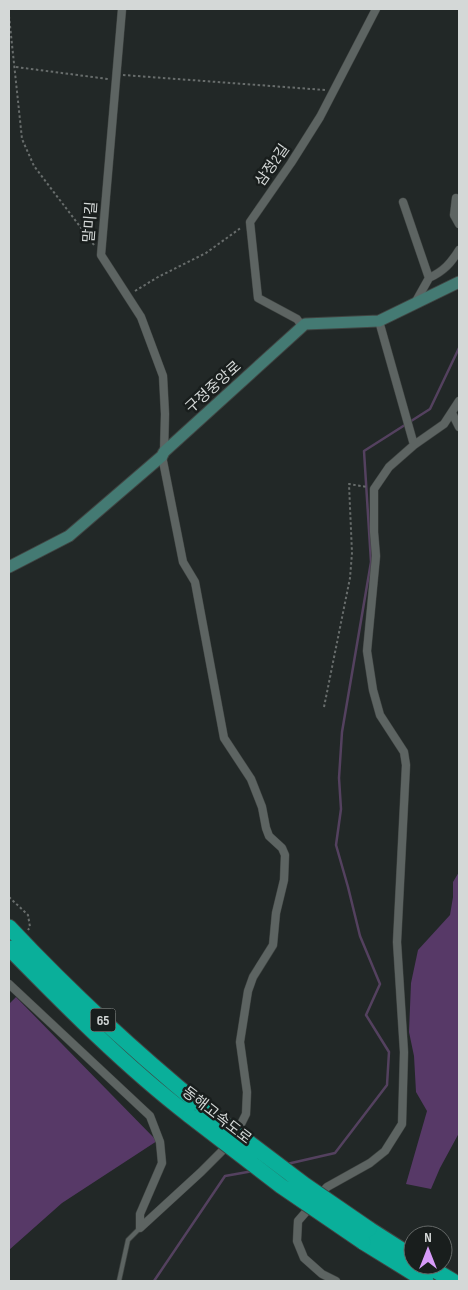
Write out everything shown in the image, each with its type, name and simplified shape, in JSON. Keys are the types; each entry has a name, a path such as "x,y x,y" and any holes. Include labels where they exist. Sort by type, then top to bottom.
{"highway":[{"name":"동해고속도로","path":"9,927 196,1112 281,1186 366,1235 403,1252"},
{"name":"동해고속도로","path":"9,948 92,1033 160,1093 196,1112"},
{"name":"동해고속도로","path":"366,1235 426,1281"}],"street":[{"name":"말미길","path":"122,9 102,255 142,317 163,376 165,414 163,454 183,562 195,582 224,738 252,779 262,807 269,836 282,848 285,855 284,880 276,913 273,945 253,977 248,991 240,1042 247,1092 246,1114 238,1132 228,1146 140,1228"},
{"name":"삼정2길","path":"250,222 291,164 320,116 376,9"},
{"path":"456,198 454,215 459,224"},
{"path":"403,202 429,278"},
{"path":"250,222 258,298 297,319 302,326 305,324 379,321 459,282"},
{"path":"415,303 429,278 439,274 450,264 459,250"},
{"path":"379,321 414,445"},
{"name":"구정중앙로","path":"9,567 69,536 163,454 302,326"},
{"path":"336,1281 327,1279 304,1258 297,1241 298,1221 326,1187 370,1163 385,1151 402,1124 403,1036 397,942 406,765 404,752 380,715 373,690 367,651 376,556 374,489 389,467 414,445 444,424 459,401"},
{"path":"452,413 459,427"},
{"path":"9,984 150,1116 160,1142 162,1163 140,1214 140,1228"}],"lane":[{"path":"119,1281 128,1240 140,1228"}],"path":[{"path":"9,16 22,139 28,157 102,255"},
{"path":"15,67 115,77 333,90"},
{"path":"128,295 206,252 250,222"},
{"path":"324,707 350,578 352,553 349,484 371,488"},
{"path":"9,896 28,915 30,927 28,930"}],"shaded area":[{"path":"459,872 459,1133 431,1189 406,1184 427,1111 416,1092 414,1056 409,1032 411,983 418,950 450,915 453,882"},
{"path":"16,997 157,1141 62,1203 9,1250 9,1004"}],"waterway":[{"path":"287,1164 335,1153 387,1085 389,1052 366,1015 380,984 360,936 336,845 341,809 339,778 342,732 371,562 364,451 430,409 459,348"},
{"path":"154,1281 225,1176 253,1171"}]}
